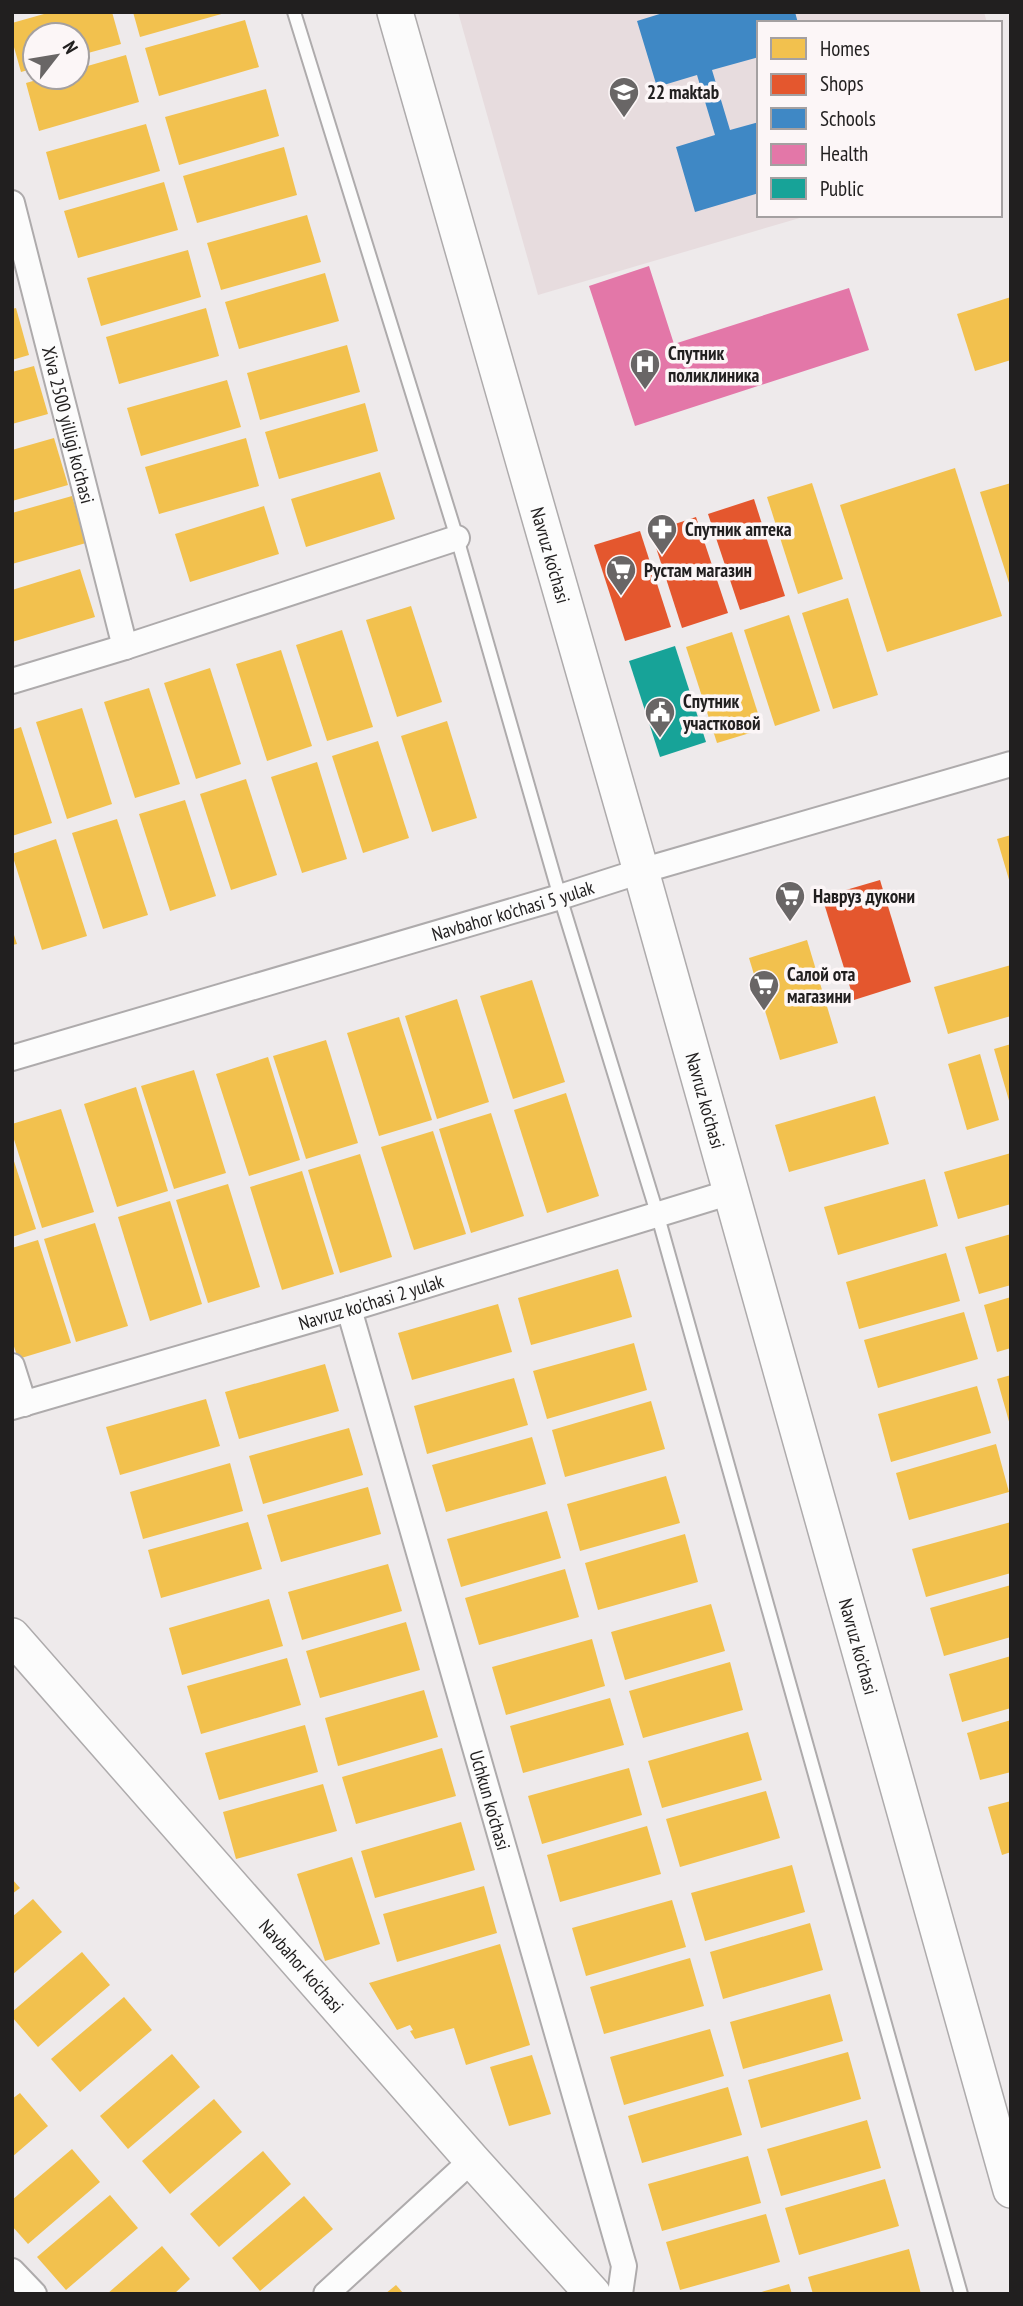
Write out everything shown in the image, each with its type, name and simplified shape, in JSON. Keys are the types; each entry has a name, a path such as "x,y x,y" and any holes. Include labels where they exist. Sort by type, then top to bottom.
{"street":[{"name":"Navruz ko'chasi","path":"395,12 641,871 1011,2190"},
{"name":"Xiva 2500 yilligi ko'chasi","path":"12,203 125,647"},
{"path":"12,681 125,647 457,538"},
{"name":"Navbahor ko'chasi 5 yulak","path":"12,1058 1011,764"},
{"name":"Navruz ko'chasi 2 yulak","path":"18,1405 349,1309 731,1192"},
{"name":"Uchkun ko'chasi","path":"349,1309 624,2266 620,2294"},
{"path":"12,1366 18,1405"},
{"name":"Navbahor ko'chasi","path":"12,1636 593,2294"},
{"path":"326,2294 472,2160"},
{"path":"12,2271 34,2294"}],"lane":[{"path":"294,12 457,538 561,897 657,1213 961,2294"}],"shaded area":[{"name":"22 maktab","path":"458,12 984,12 986,21 757,21 757,217 803,217 538,295"}],"building: Homes":[{"path":"51,12 112,12 121,44 91,52 91,21 21,21 21,72 12,40 12,23"},
{"path":"133,12 225,12 225,13 140,37"},
{"path":"245,20 259,67 159,96 145,48"},
{"path":"126,55 139,102 39,131 28,91 91,91 91,65"},
{"path":"266,89 279,136 179,165 165,117"},
{"path":"146,124 160,171 59,200 46,152"},
{"path":"284,147 297,195 197,223 183,176"},
{"path":"164,182 178,230 78,258 64,211"},
{"path":"307,215 321,262 221,290 207,243"},
{"path":"188,250 201,297 101,326 87,278"},
{"path":"325,273 339,321 239,349 225,302"},
{"path":"1011,297 1011,360 975,371 957,314"},
{"path":"16,308 29,355 12,360 12,309"},
{"path":"206,308 219,356 119,384 106,337"},
{"path":"347,345 360,392 260,420 247,373"},
{"path":"34,366 48,414 12,424 12,372"},
{"path":"227,380 241,427 141,456 127,408"},
{"path":"365,403 378,451 279,479 265,432"},
{"path":"54,438 68,485 12,501 12,450"},
{"path":"246,438 259,486 159,514 145,467"},
{"path":"955,468 1002,616 887,652 840,505"},
{"path":"380,472 395,519 306,547 291,499"},
{"path":"812,483 843,579 798,594 767,497"},
{"path":"1011,483 1011,586 1010,586 980,492"},
{"path":"72,496 86,543 12,564 12,513"},
{"path":"264,506 279,554 190,582 175,534"},
{"path":"80,569 95,617 12,642 12,590"},
{"path":"848,598 878,695 833,709 802,613"},
{"path":"411,606 442,702 397,717 366,620"},
{"path":"789,615 820,711 775,726 744,630"},
{"path":"342,630 373,727 327,741 296,645"},
{"path":"732,632 763,729 717,743 686,647"},
{"path":"281,650 312,746 267,761 236,664"},
{"path":"210,668 241,764 196,779 164,683"},
{"path":"149,688 180,784 135,798 104,702"},
{"path":"82,708 112,804 67,819 36,722"},
{"path":"447,721 477,818 432,832 401,736"},
{"path":"21,727 52,823 12,836 12,730"},
{"path":"378,741 409,838 363,853 332,756"},
{"path":"317,762 347,859 302,873 271,777"},
{"path":"246,779 277,875 231,890 200,794"},
{"path":"185,800 216,896 170,911 139,814"},
{"path":"117,819 148,915 103,929 72,833"},
{"path":"1011,835 1011,883 1010,883 997,839"},
{"path":"56,839 87,936 42,950 12,854"},
{"path":"12,929 17,944 12,945"},
{"path":"807,940 838,1043 780,1060 749,958"},
{"path":"1011,965 1011,1016 948,1034 934,987"},
{"path":"532,980 565,1082 513,1099 480,996"},
{"path":"457,999 489,1102 437,1119 405,1016"},
{"path":"399,1017 432,1120 379,1136 347,1033"},
{"path":"326,1040 358,1143 306,1159 273,1056"},
{"path":"1011,1044 1011,1104 1010,1104 994,1049"},
{"path":"980,1054 999,1120 967,1130 948,1064"},
{"path":"268,1057 300,1160 249,1176 216,1074"},
{"path":"194,1070 226,1173 174,1189 141,1086"},
{"path":"136,1087 168,1191 117,1207 84,1104"},
{"path":"566,1093 599,1196 547,1213 514,1110"},
{"path":"875,1096 889,1144 789,1172 775,1125"},
{"path":"61,1109 94,1212 42,1228 12,1133 12,1124"},
{"path":"491,1113 524,1216 471,1233 439,1129"},
{"path":"433,1131 466,1234 414,1250 381,1147"},
{"path":"1011,1153 1011,1204 958,1219 944,1172"},
{"path":"360,1154 392,1257 340,1273 308,1170"},
{"path":"12,1155 36,1229 12,1237"},
{"path":"302,1171 334,1274 282,1290 250,1187"},
{"path":"925,1179 938,1226 838,1255 824,1207"},
{"path":"228,1184 260,1287 208,1303 176,1200"},
{"path":"170,1201 202,1304 150,1321 118,1217"},
{"path":"95,1223 128,1326 76,1342 44,1239"},
{"path":"1011,1234 1011,1285 979,1294 965,1247"},
{"path":"38,1240 71,1343 18,1359 12,1340 12,1248"},
{"path":"946,1253 960,1301 859,1329 846,1282"},
{"path":"618,1269 632,1317 531,1345 518,1298"},
{"path":"1011,1297 1011,1348 997,1352 984,1305"},
{"path":"498,1304 512,1352 412,1380 398,1333"},
{"path":"964,1312 978,1359 878,1388 864,1340"},
{"path":"634,1343 647,1390 547,1419 533,1371"},
{"path":"325,1364 339,1411 239,1439 225,1392"},
{"path":"1011,1375 1011,1425 1010,1425 997,1379"},
{"path":"514,1378 528,1425 427,1454 414,1406"},
{"path":"977,1386 991,1433 891,1462 878,1414"},
{"path":"206,1399 220,1446 120,1475 106,1427"},
{"path":"651,1401 665,1449 565,1477 552,1430"},
{"path":"349,1428 363,1475 263,1504 249,1456"},
{"path":"532,1437 546,1484 446,1512 432,1465"},
{"path":"996,1444 1009,1492 909,1520 896,1473"},
{"path":"230,1463 243,1511 143,1539 130,1492"},
{"path":"666,1476 680,1523 580,1551 567,1504"},
{"path":"368,1487 381,1534 281,1562 267,1515"},
{"path":"547,1511 561,1558 461,1587 447,1539"},
{"path":"248,1522 262,1569 161,1598 148,1550"},
{"path":"1011,1522 1011,1573 926,1597 912,1549"},
{"path":"685,1534 698,1582 598,1610 585,1563"},
{"path":"388,1564 402,1611 302,1640 288,1592"},
{"path":"565,1569 579,1617 479,1645 465,1598"},
{"path":"1011,1585 1011,1637 944,1656 930,1608"},
{"path":"269,1599 283,1646 182,1675 169,1628"},
{"path":"711,1604 725,1651 625,1680 611,1632"},
{"path":"406,1622 420,1670 320,1698 306,1651"},
{"path":"592,1639 605,1686 506,1715 492,1667"},
{"path":"1011,1656 1011,1708 962,1722 949,1674"},
{"path":"287,1658 301,1705 201,1734 187,1686"},
{"path":"730,1662 743,1710 643,1738 629,1691"},
{"path":"424,1690 438,1737 338,1766 325,1718"},
{"path":"610,1698 624,1745 523,1773 510,1726"},
{"path":"1011,1720 1011,1772 980,1780 967,1733"},
{"path":"305,1725 318,1772 219,1800 205,1753"},
{"path":"748,1732 762,1780 662,1808 648,1761"},
{"path":"442,1748 456,1796 356,1824 342,1777"},
{"path":"629,1768 642,1815 542,1844 528,1796"},
{"path":"323,1784 337,1831 236,1859 223,1812"},
{"path":"766,1791 780,1838 680,1867 666,1819"},
{"path":"1011,1801 1011,1852 1002,1855 988,1807"},
{"path":"461,1822 475,1870 375,1898 361,1851"},
{"path":"647,1826 661,1874 560,1902 547,1855"},
{"path":"352,1857 380,1944 325,1961 297,1874"},
{"path":"792,1865 805,1912 705,1941 691,1893"},
{"path":"12,1879 20,1888 12,1894"},
{"path":"484,1886 497,1933 397,1962 383,1914"},
{"path":"33,1899 62,1932 12,1975 12,1917"},
{"path":"672,1900 686,1947 586,1976 572,1928"},
{"path":"810,1923 823,1970 723,1999 710,1952"},
{"path":"500,1944 530,2045 466,2065 454,2028 415,2039 410,2025 397,2030 369,1983"},
{"path":"82,1952 110,1985 38,2047 12,2017 12,2012"},
{"path":"690,1958 704,2006 604,2034 590,1987"},
{"path":"830,1994 843,2041 743,2069 730,2022"},
{"path":"124,1997 152,2030 80,2092 51,2059"},
{"path":"710,2029 724,2076 624,2105 610,2057"},
{"path":"848,2052 861,2099 761,2128 748,2080"},
{"path":"172,2054 200,2087 128,2149 100,2116"},
{"path":"532,2055 551,2114 509,2126 490,2067"},
{"path":"728,2087 742,2135 642,2163 628,2116"},
{"path":"20,2093 48,2126 12,2157 12,2099"},
{"path":"214,2099 242,2132 170,2194 142,2161"},
{"path":"867,2120 881,2168 781,2196 767,2149"},
{"path":"72,2149 100,2182 28,2244 12,2226 12,2200"},
{"path":"263,2151 291,2184 219,2247 190,2214"},
{"path":"748,2156 761,2203 662,2231 648,2184"},
{"path":"885,2179 899,2226 799,2255 785,2208"},
{"path":"110,2195 138,2228 66,2290 37,2257"},
{"path":"304,2196 333,2229 260,2291 232,2258"},
{"path":"766,2214 780,2262 680,2290 666,2242"},
{"path":"162,2246 190,2279 174,2294 107,2294"},
{"path":"909,2249 921,2294 813,2294 808,2277"},
{"path":"789,2284 792,2294 758,2294 758,2293"},
{"path":"396,2285 404,2294 385,2294"}],"building: Shops":[{"path":"754,499 785,596 740,610 708,514"},
{"path":"696,517 728,613 682,628 651,532"},
{"path":"640,531 671,627 625,641 594,545"},
{"path":"880,880 911,982 854,1000 822,897"}],"building: Schools":[{"name":"22 maktab","path":"666,12 795,12 797,21 757,21 757,58 712,70 730,130 757,123 757,194 695,212 676,147 715,135 697,75 657,87 637,21"}],"building: Health":[{"path":"649,266 674,344 849,288 869,350 635,426 589,286"}],"building: Public":[{"path":"675,646 706,742 660,757 629,661"}],"place":[{"name":"22 maktab","path":"624,119"},
{"name":"Спутник поликлиника","path":"645,391"},
{"name":"Спутник аптека","path":"662,556"},
{"name":"Рустам магазин","path":"621,597"},
{"name":"Спутник участковой","path":"660,739"},
{"name":"Навруз дукони","path":"790,923"},
{"name":"Салой ота магазини","path":"764,1012"}]}
